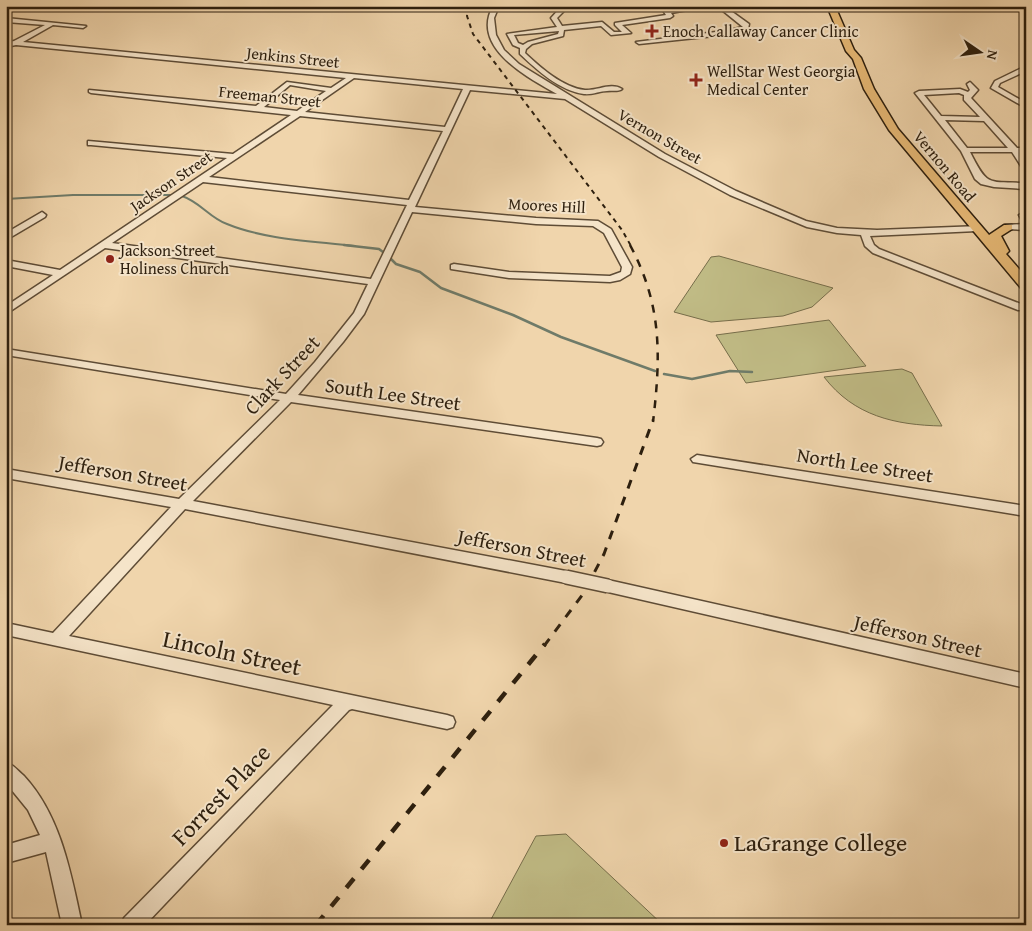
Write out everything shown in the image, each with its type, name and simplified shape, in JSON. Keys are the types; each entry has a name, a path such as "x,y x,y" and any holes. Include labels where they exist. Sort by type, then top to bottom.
{"main road":[{"name":"Vernon Road","path":"831,6 850,51 857,58 869,90 894,130 1026,285"},
{"name":"Vernon Road","path":"840,6 858,52 857,58"},
{"path":"963,212 985,222 1008,227"},
{"path":"1008,227 995,235 1012,268"}],"street":[{"path":"6,8 10,6"},
{"name":"Vernon Street","path":"496,6 490,24 493,37 501,51 523,71 675,163 728,191 810,225 838,230 864,232 977,228"},
{"path":"566,6 554,18 561,28 562,34 558,37 524,47 516,44 510,34 561,28 602,24 613,34 628,32 617,24 670,16 667,12 707,6"},
{"path":"639,42 724,33 746,28 744,22 720,6"},
{"path":"8,19 83,26"},
{"path":"6,48 51,24"},
{"path":"6,44 16,43"},
{"name":"Jenkins Street","path":"16,43 567,97"},
{"path":"524,47 522,53 530,61 573,89 588,92 606,88 620,89"},
{"path":"1025,69 997,82 994,88 1026,106"},
{"name":"Jackson Street","path":"6,311 352,76"},
{"path":"257,109 289,83 333,90"},
{"path":"970,84 974,90 968,94 960,91 919,93 965,150 978,177 984,182 1026,186"},
{"name":"Clark Street","path":"56,640 183,504 290,398 343,337 359,314 446,128 467,88"},
{"name":"Freeman Street","path":"91,91 446,128"},
{"path":"968,94 967,98 1026,167"},
{"path":"939,118 985,118"},
{"path":"91,144 233,156"},
{"path":"965,150 1026,150"},
{"path":"202,179 411,206"},
{"name":"Moores Hill","path":"411,206 536,222 595,223 608,232 627,267 625,274 617,278 509,275 454,268"},
{"path":"1026,214 1024,215 1026,222"},
{"path":"8,233 42,215"},
{"path":"1008,227 1026,226"},
{"path":"864,232 870,246 876,251 1022,308"},
{"path":"104,245 374,282"},
{"path":"6,263 61,272"},
{"path":"6,301 19,302"},
{"name":"South Lee Street","path":"6,352 290,398 597,442"},
{"name":"North Lee Street","path":"698,458 1026,511"},
{"name":"Jefferson Street","path":"6,473 183,504 566,576 1026,681"},
{"name":"Lincoln Street","path":"6,629 350,703 448,722"},
{"name":"Forrest Place","path":"130,925 344,704 350,703"},
{"path":"6,770 38,808 57,855 72,925"},
{"path":"6,854 52,841"}],"shaded area":[{"path":"719,256 833,288 812,307 783,316 711,322 674,312 711,257"},
{"path":"829,320 866,366 746,383 716,335"},
{"path":"902,369 912,373 942,426 908,423 877,416 848,401 824,377"},
{"path":"566,834 663,925 488,925 536,836"}],"waterway":[{"path":"6,199 73,195 174,195"},
{"path":"182,196 194,202 215,218 242,229 274,237 355,246"},
{"path":"344,245 379,249 383,252"},
{"path":"391,259 396,264 420,272 441,288 513,315 561,337 655,371"},
{"path":"664,374 692,379 730,371 752,372"}],"railway":[{"path":"468,6 467,16 473,34 622,230 631,246"},
{"path":"630,245 641,267 648,289 656,331 658,352 653,422"},
{"path":"544,646 583,594 604,554 653,420"},
{"path":"316,925 545,644"}],"place":[{"name":"Enoch Callaway Cancer Clinic","path":"652,31"},
{"name":"WellStar West Georgia Medical Center","path":"696,80"},
{"name":"Jackson Street Holiness Church","path":"110,259"},
{"name":"LaGrange College","path":"724,843"}]}
